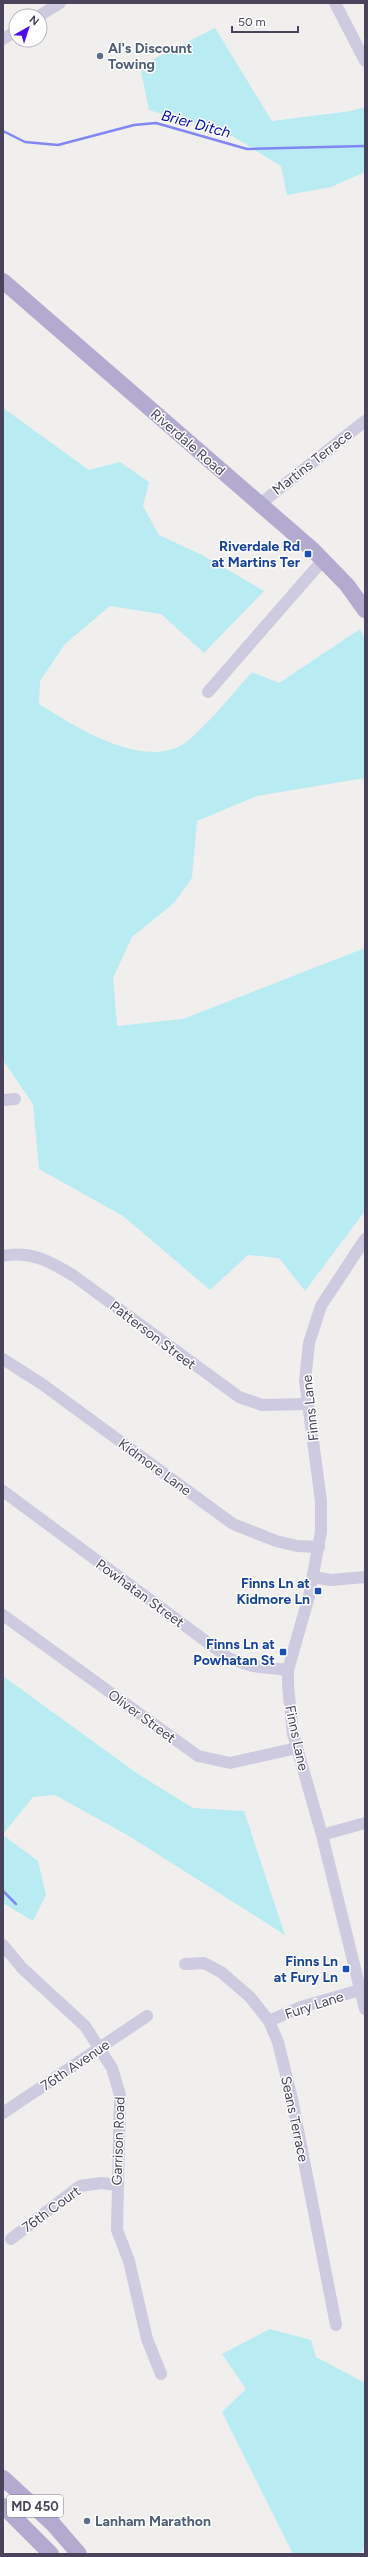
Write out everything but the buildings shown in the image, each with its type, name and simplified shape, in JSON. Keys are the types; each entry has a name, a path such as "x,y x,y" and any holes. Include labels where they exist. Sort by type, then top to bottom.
{"main road":[{"name":"Riverdale Road","path":"3,281 323,560 347,585 365,610"},
{"name":"MD 450","path":"3,2478 53,2524 79,2554"},
{"name":"MD 450","path":"3,2506 51,2554"}],"street":[{"path":"48,10 60,3"},
{"path":"335,3 350,36 365,62"},
{"name":"Martins Terrace","path":"260,504 365,421"},
{"path":"208,692 323,560"},
{"name":"Finns Lane","path":"365,1239 326,1296 314,1323 306,1358 307,1404 321,1501 319,1547 313,1577 288,1670 290,1717 297,1748 322,1835 365,2009"},
{"name":"Patterson Street","path":"3,1256 30,1255 40,1258 68,1272 239,1397 262,1405 307,1404"},
{"name":"Kidmore Lane","path":"3,1359 42,1384 233,1524 276,1541 319,1547"},
{"name":"Powhatan Street","path":"3,1491 230,1659 253,1666 288,1670"},
{"path":"313,1577 331,1580 365,1577"},
{"name":"Oliver Street","path":"3,1615 198,1756 230,1763 297,1748"},
{"path":"322,1835 365,1823"},
{"name":"Garrison Road","path":"3,1945 22,1968 76,2016 112,2068 120,2095 117,2230 129,2261 147,2339 161,2374"},
{"name":"Seans Terrace","path":"185,1964 204,1963 221,1972 250,1997 269,2021 278,2042 290,2092 336,2325"},
{"name":"Fury Lane","path":"269,2021 301,2007 360,1990"},
{"name":"76th Avenue","path":"3,2113 147,2016"},
{"name":"76th Court","path":"11,2239 80,2186 101,2183 117,2185"}],"shaded area":[{"path":"215,28 272,121 351,111 365,107 365,172 331,187 287,195 281,166 229,134 149,110 140,66"},
{"path":"3,408 89,470 120,462 149,482 143,506 159,535 202,555 264,591 204,653 161,614 110,606 65,644 40,681 39,704 92,735 113,744 134,750 154,752 173,749 190,739 198,732 252,672 279,683 360,629 365,639 365,778 257,796 197,821 192,878 174,903 132,937 113,978 117,1026 183,1019 365,948 365,1211 305,1291 279,1258 248,1255 210,1290 123,1216 39,1169 33,1104 3,1060"},
{"path":"3,1676 138,1774 193,1808 244,1811 285,1935 129,1836 55,1795 33,1797 3,1834"},
{"path":"3,1835 38,1861 46,1895 33,1921 3,1903"},
{"path":"270,2329 311,2340 316,2357 365,2383 365,2541 363,2551 355,2554 293,2554 222,2412 246,2389 222,2354"}],"waterway":[{"name":"Brier Ditch","path":"3,131 25,142 58,145 134,125 156,123 247,149 365,146"},
{"path":"3,1891 16,1904"}],"place":[{"name":"Al's Discount Towing","path":"100,56"},
{"name":"Riverdale Rd at Martins Ter","path":"308,554"},
{"name":"Finns Ln at Kidmore Ln","path":"318,1591"},
{"name":"Finns Ln at Powhatan St","path":"283,1652"},
{"name":"Finns Ln at Fury Ln","path":"346,1969"},
{"name":"Lanham Marathon","path":"87,2521"}]}
